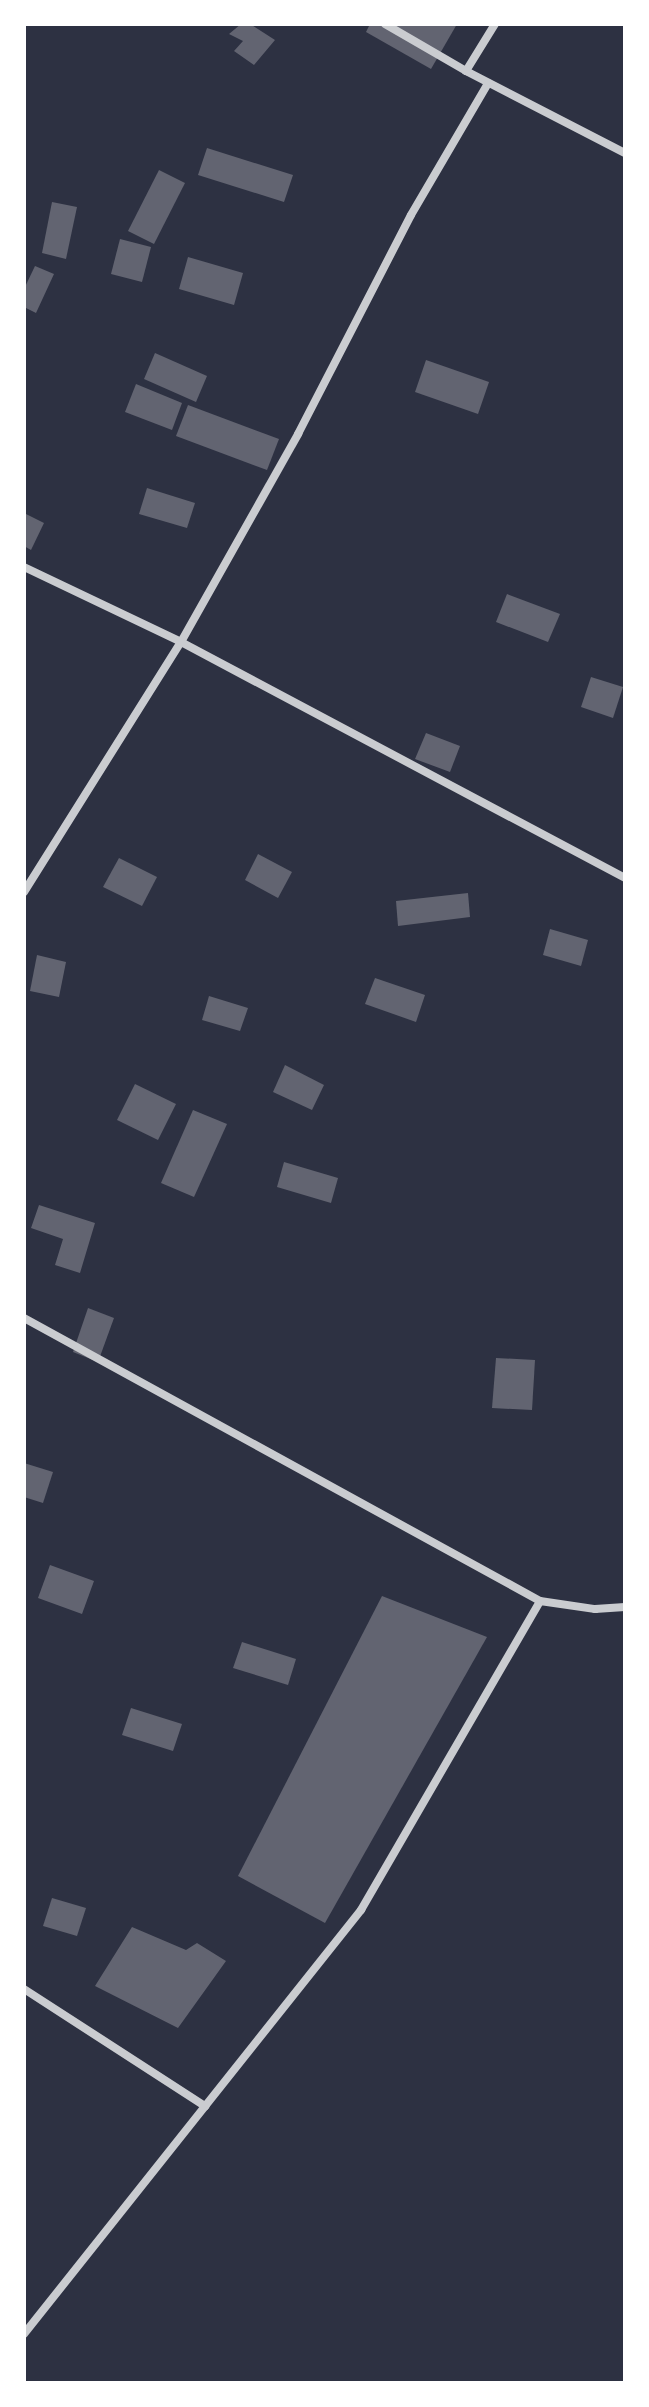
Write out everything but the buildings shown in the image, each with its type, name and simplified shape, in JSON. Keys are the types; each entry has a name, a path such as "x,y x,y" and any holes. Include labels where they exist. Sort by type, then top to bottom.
{"street":[{"path":"385,24 488,83 625,153"},
{"path":"466,71 495,24"},
{"path":"24,892 181,642 298,434 411,215 488,83"},
{"path":"24,567 181,642 625,878"},
{"path":"24,1318 540,1601 595,1609 625,1607"},
{"path":"24,2334 97,2237 361,1910 540,1601"},
{"path":"24,1989 205,2106"}]}
